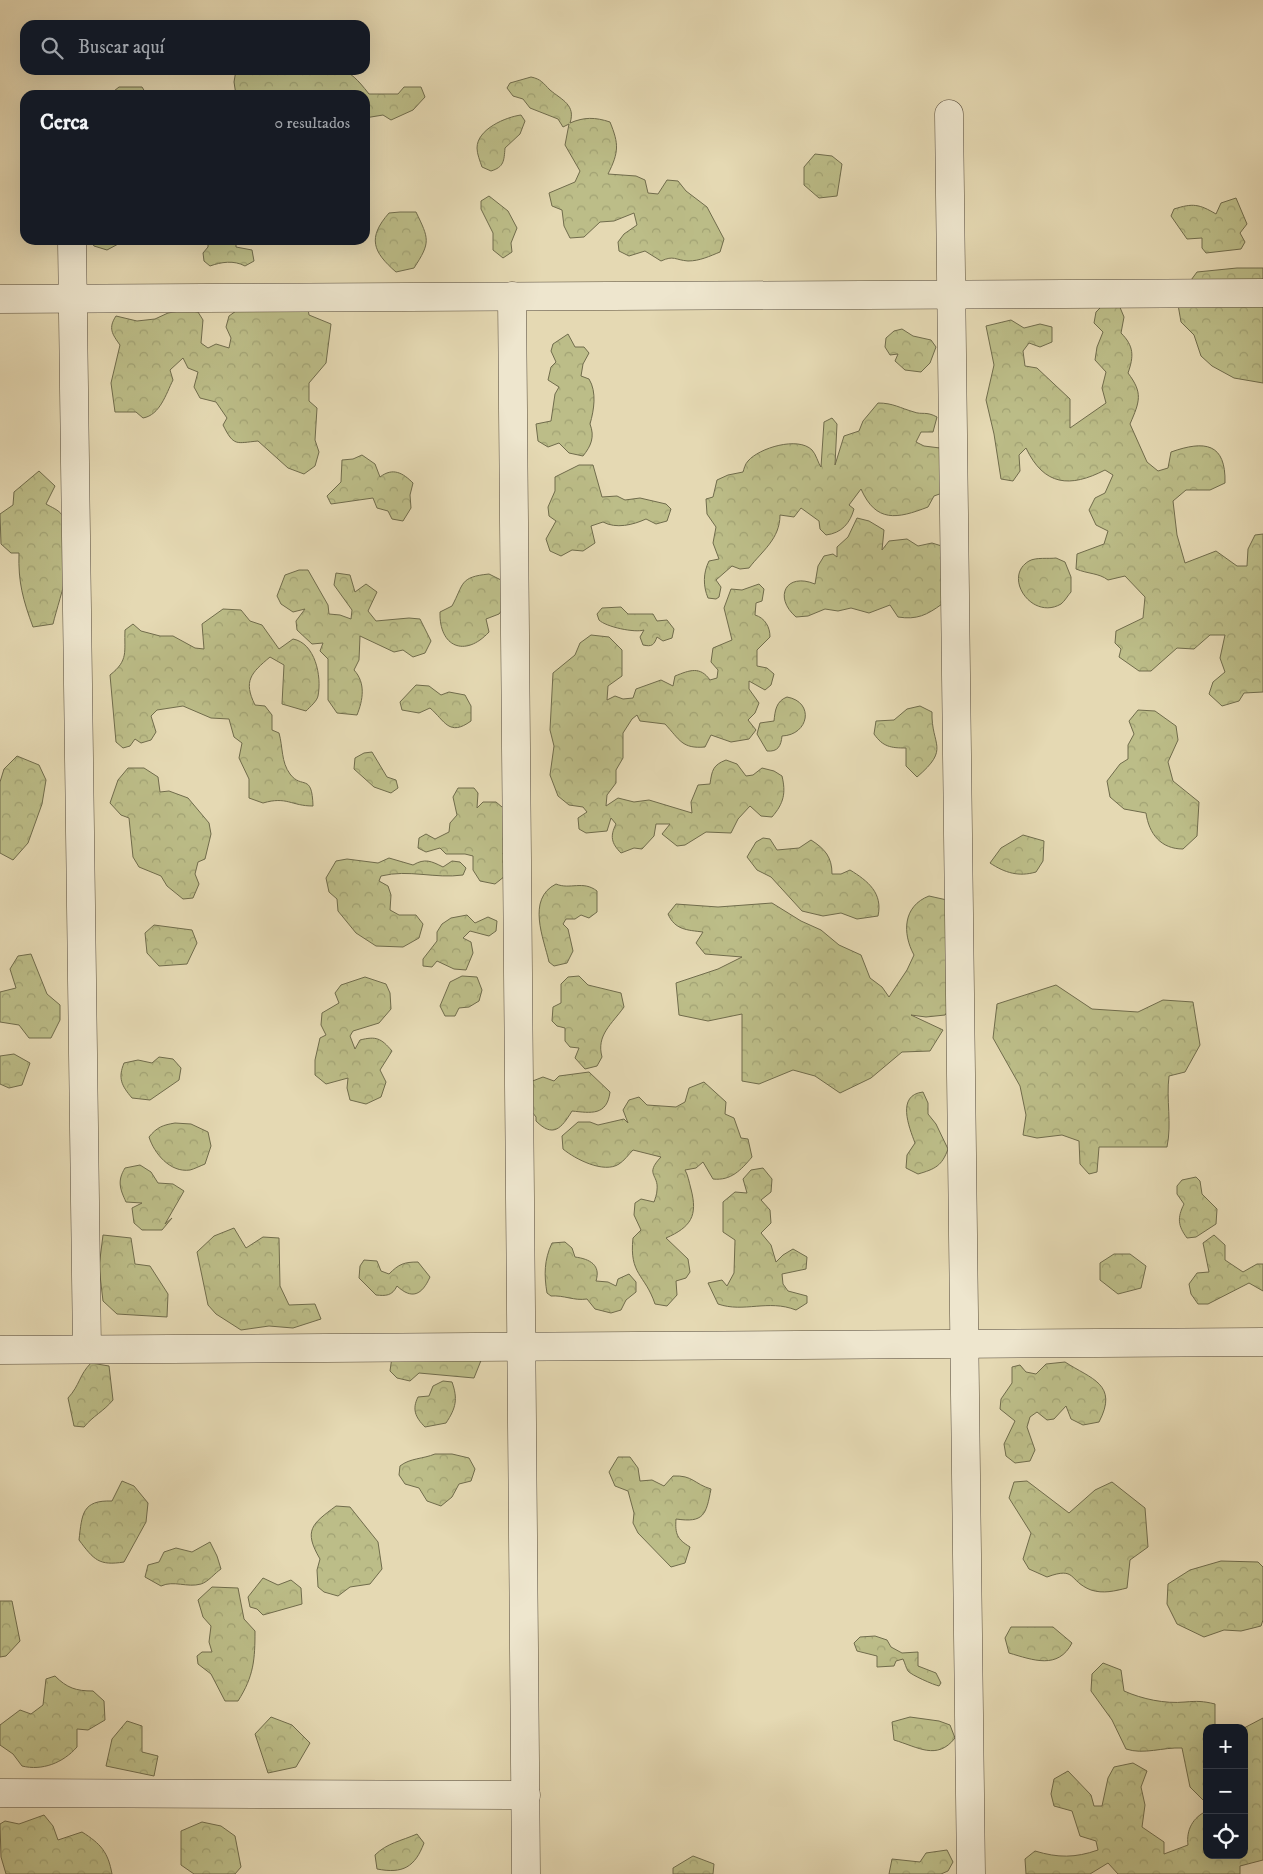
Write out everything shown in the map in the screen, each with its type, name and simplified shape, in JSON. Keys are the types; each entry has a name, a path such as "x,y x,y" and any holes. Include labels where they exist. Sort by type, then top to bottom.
{"street":[{"path":"949,114 972,1874"},
{"path":"72,245 87,1349"},
{"path":"0,300 1263,293"},
{"path":"512,296 526,1874"},
{"path":"0,1350 1263,1342"},
{"path":"0,1793 526,1795"}],"green space":[{"path":"235,75 351,75 366,90 235,90"},
{"path":"531,77 542,82 567,104 571,112 570,123 590,118 610,122 615,136 616,154 608,174 636,176 645,180 648,193 658,194 667,180 678,181 686,191 707,207 724,239 720,252 692,261 672,258 661,261 645,251 629,256 619,251 618,242 624,234 637,225 634,213 614,221 600,222 584,237 570,238 564,226 562,210 552,206 549,193 575,182 580,171 565,145 569,124 563,127 558,119 530,108 523,99 513,96 507,88 510,83"},
{"path":"119,87 142,87 144,90 115,90"},
{"path":"404,87 421,87 425,97 413,110 391,120 383,115 370,117 370,94 398,94"},
{"path":"521,115 525,121 520,134 505,148 504,160 499,168 491,171 482,167 477,148 478,141 482,135 500,121"},
{"path":"815,154 832,156 842,164 837,196 819,198 804,185 804,167"},
{"path":"489,196 508,211 517,228 511,243 512,252 503,258 493,250 493,233 481,209 481,201"},
{"path":"1236,198 1247,224 1240,233 1245,242 1241,249 1206,253 1202,248 1202,238 1187,239 1171,216 1174,209 1191,205 1200,206 1216,214 1221,203"},
{"path":"416,212 424,228 426,246 414,268 396,272 382,258 378,251 375,237 382,222 389,213"},
{"path":"93,245 116,245 107,250"},
{"path":"208,245 236,245 236,247 252,250 254,261 245,266 228,262 210,266 204,261 203,253"},
{"path":"1237,268 1263,268 1263,383 1234,378 1212,366 1201,356 1194,335 1181,322 1177,299 1197,272"},
{"path":"1105,303 1119,305 1124,317 1121,333 1131,347 1132,352 1128,373 1138,392 1138,403 1130,424 1147,462 1158,471 1168,468 1171,452 1194,446 1211,448 1217,452 1222,460 1225,483 1210,490 1186,490 1173,501 1177,535 1185,563 1216,551 1237,566 1247,566 1248,549 1255,535 1263,534 1263,692 1244,693 1239,701 1222,706 1209,694 1213,682 1225,672 1220,658 1225,635 1210,635 1194,649 1177,648 1151,671 1139,671 1119,657 1121,649 1115,643 1116,631 1143,618 1145,597 1125,576 1108,580 1101,576 1076,569 1077,554 1104,544 1108,531 1096,525 1089,510 1095,498 1105,493 1113,475 1105,470 1080,480 1059,480 1041,470 1033,461 1026,448 1019,455 1020,471 1013,481 1001,479 994,434 986,400 994,365 986,326 1011,320 1024,328 1040,324 1052,327 1052,342 1040,347 1029,343 1023,351 1025,366 1037,368 1070,399 1070,428 1106,403 1102,388 1106,372 1095,360 1097,347 1103,332 1094,323 1096,312"},
{"path":"308,309 309,315 331,324 326,363 309,383 309,401 317,408 315,440 319,452 315,466 304,474 288,468 258,441 240,443 233,440 223,425 227,418 216,402 200,398 194,387 198,372 188,368 183,358 170,370 173,380 162,403 154,413 143,418 136,412 115,412 111,383 120,345 112,331 112,324 116,316 137,321 155,319 168,313 185,310 198,312 203,320 201,343 208,348 216,344 229,348 231,338 226,327 229,316 236,311"},
{"path":"902,329 913,336 931,340 936,347 930,363 921,372 905,370 895,361 898,354 890,355 885,347 886,338 894,331"},
{"path":"568,334 575,347 584,347 589,353 583,364 581,376 589,379 592,384 594,407 590,424 592,437 590,445 583,456 569,453 559,443 548,447 538,441 536,424 551,421 555,394 559,387 548,380 551,367 556,362 551,351 553,344"},
{"path":"878,403 937,417 933,432 921,432 916,442 924,446 940,448 945,492 934,496 928,507 897,516 881,513 873,508 861,489 849,505 854,509 848,523 841,530 826,535 820,529 819,521 801,508 794,517 780,515 774,538 765,550 749,568 740,569 732,566 716,580 721,587 719,597 716,599 708,598 705,589 706,570 709,561 719,559 713,543 716,527 707,514 706,499 713,497 717,480 728,475 743,472 745,465 753,456 779,445 798,444 806,446 815,454 821,467 824,422 832,418 837,424 835,465 844,436 859,431 863,421"},
{"path":"362,455 375,464 380,477 389,472 398,472 413,483 410,495 411,508 403,521 392,519 388,511 377,508 373,498 331,504 327,496 341,482 342,460 353,459"},
{"path":"579,465 593,465 602,497 617,496 625,500 640,498 666,504 671,509 667,521 656,524 646,519 619,526 603,522 591,526 595,543 583,551 572,550 561,556 550,551 546,539 556,521 549,516 548,507 555,491 555,477"},
{"path":"39,471 55,486 46,504 61,513 70,539 64,584 53,624 33,627 22,591 19,573 19,553 11,553 1,544 0,514 13,505 14,492"},
{"path":"857,518 869,521 884,530 882,550 889,541 907,539 918,546 932,543 945,547 942,604 926,614 911,618 898,617 890,605 869,613 851,608 838,611 825,609 808,616 796,617 785,602 786,588 797,581 815,584 818,566 824,556 833,554 837,557 837,547 848,537"},
{"path":"1056,558 1065,562 1071,577 1071,592 1061,604 1050,608 1040,607 1024,595 1019,577 1021,568 1032,560"},
{"path":"299,570 308,570 328,605 329,614 351,619 352,610 334,585 336,573 350,575 355,592 366,584 377,592 368,611 376,621 420,619 431,641 425,653 413,657 403,650 394,652 360,636 359,660 354,670 362,686 361,703 357,715 337,713 328,700 328,659 320,651 323,643 312,644 297,630 296,621 305,609 293,612 281,604 277,596 285,575"},
{"path":"489,574 505,582 509,601 499,614 486,619 489,632 480,640 471,645 455,645 444,634 440,612 452,606 461,587 467,580 479,575"},
{"path":"759,584 764,589 762,601 756,603 755,615 762,618 766,623 770,637 757,650 757,666 767,668 774,674 771,685 765,690 749,681 749,689 759,703 755,713 748,720 756,730 749,739 731,742 711,735 705,747 697,747 686,745 665,724 640,721 637,715 623,733 623,758 616,770 616,783 607,795 606,806 618,798 634,802 649,800 692,813 691,802 698,785 710,784 714,769 718,764 726,760 737,764 746,776 753,775 762,768 774,771 782,776 783,798 776,812 772,817 761,816 750,806 738,819 731,833 706,832 685,845 677,846 662,834 670,824 656,824 654,836 642,849 634,848 621,853 613,843 612,836 616,824 611,818 607,831 586,833 579,829 578,818 587,812 583,807 569,805 558,796 550,775 554,746 550,730 553,673 575,655 580,643 591,635 609,637 622,650 622,676 608,686 607,700 615,696 623,699 633,698 636,689 661,680 673,686 675,676 694,670 702,673 710,680 717,678 718,670 711,662 713,648 732,640 724,608 731,589 742,590"},
{"path":"621,607 628,614 653,614 657,621 667,620 674,629 672,638 663,641 657,637 652,645 643,645 640,637 644,630 621,629 599,620 597,614 602,608"},
{"path":"223,609 241,610 250,621 262,625 279,649 293,639 301,642 312,654 318,670 319,688 316,700 306,711 282,704 284,665 270,657 258,668 249,683 251,697 255,705 265,706 272,715 272,730 279,733 287,769 294,779 306,783 311,789 313,806 284,801 263,803 249,798 249,779 239,758 242,743 234,737 229,719 211,718 183,706 157,710 151,716 156,732 151,740 141,743 135,739 130,746 123,748 116,742 110,675 123,660 125,630 133,624 141,631 160,636 173,636 195,648 204,649 202,624"},
{"path":"416,685 429,686 441,695 449,692 465,695 471,706 471,721 457,728 448,725 430,708 419,713 402,710 400,702"},
{"path":"787,697 796,700 802,705 805,711 803,725 791,734 782,736 781,743 776,749 767,751 757,734 760,723 774,721 778,704"},
{"path":"920,706 932,712 932,723 937,746 934,759 917,777 906,766 906,748 888,746 881,742 874,734 876,721 894,720 907,709"},
{"path":"1138,710 1155,711 1176,726 1178,740 1168,762 1173,781 1199,802 1197,836 1183,849 1168,846 1157,839 1150,827 1146,813 1124,809 1110,797 1107,781 1120,764 1128,759 1128,745 1134,734 1129,721"},
{"path":"372,752 387,777 396,780 398,788 391,793 374,787 354,769 355,758 364,753"},
{"path":"17,756 39,765 46,780 42,804 28,843 13,860 0,853 0,782 4,769"},
{"path":"128,768 144,768 158,777 160,792 169,791 188,798 209,823 211,834 205,859 198,862 195,874 199,884 193,898 183,899 167,886 161,876 139,867 133,857 129,818 121,815 110,803 118,780"},
{"path":"458,788 474,788 478,793 477,808 483,802 496,802 508,812 509,848 503,853 508,864 505,876 495,884 480,881 473,870 473,856 446,854 440,848 426,852 418,848 419,838 426,834 435,839 449,832 450,823 457,815 453,797"},
{"path":"1023,835 1044,841 1043,861 1036,872 1012,873 990,863 1001,848"},
{"path":"763,838 770,839 777,850 799,848 811,840 827,854 831,863 832,874 841,874 850,870 873,888 878,901 878,916 857,919 841,913 823,916 802,911 771,877 757,870 747,857 756,842"},
{"path":"389,858 413,865 428,861 443,867 452,861 460,862 466,868 463,875 453,876 402,873 381,876 379,881 388,886 391,895 390,910 399,915 416,915 423,924 419,938 403,947 376,946 356,933 338,911 337,899 329,892 326,878 336,861 347,859 378,863"},
{"path":"556,884 561,886 587,886 597,891 597,912 589,918 581,915 575,919 566,919 563,924 568,929 573,951 567,963 554,966 549,962 541,931 539,909 547,891"},
{"path":"929,896 947,900 957,998 945,1015 926,1017 911,1015 943,1030 930,1051 902,1052 871,1078 840,1093 815,1076 793,1070 759,1084 742,1081 742,1014 708,1021 679,1015 676,983 718,969 742,957 705,954 696,943 703,932 692,931 678,926 668,914 676,904 718,907 772,903 801,921 821,930 839,945 861,955 870,978 882,987 889,997 907,970 914,955 910,947 907,929 910,913 914,906"},
{"path":"467,915 475,923 488,917 497,921 496,931 489,936 470,931 463,938 471,942 473,953 466,970 454,969 437,961 432,967 423,966 423,959 437,941 437,932 442,924 451,918"},
{"path":"154,925 192,930 197,943 187,964 159,966 147,953 145,933"},
{"path":"31,954 47,994 60,1005 60,1020 51,1038 29,1038 19,1025 0,1022 0,992 16,988 10,969 18,956"},
{"path":"462,976 477,977 482,990 479,1001 469,1007 459,1008 455,1016 445,1016 440,1006 450,982"},
{"path":"579,976 588,985 621,993 624,1007 603,1036 601,1042 602,1057 597,1066 585,1069 575,1058 579,1048 570,1047 565,1041 565,1028 557,1026 552,1021 553,1007 561,1003 561,984 568,977"},
{"path":"365,977 386,984 390,993 391,1009 379,1023 353,1031 350,1036 355,1049 360,1040 374,1038 385,1043 392,1051 380,1070 386,1082 381,1097 366,1104 350,1100 347,1088 348,1078 326,1084 315,1075 315,1060 320,1038 326,1035 321,1025 322,1013 339,1003 335,993 341,985"},
{"path":"1056,985 1092,1009 1138,1012 1163,1000 1193,1002 1200,1045 1185,1072 1169,1076 1167,1147 1099,1147 1097,1172 1089,1174 1080,1164 1079,1141 1062,1135 1037,1138 1023,1135 1026,1115 1020,1086 993,1038 997,1004"},
{"path":"14,1054 30,1063 22,1085 9,1088 0,1084 0,1056"},
{"path":"159,1057 173,1059 181,1068 179,1080 150,1100 132,1098 125,1089 121,1077 124,1063 138,1060 152,1063"},
{"path":"589,1072 610,1092 608,1100 602,1109 592,1112 572,1111 560,1127 552,1130 547,1129 536,1121 536,1117 529,1108 530,1082 543,1077 554,1081 559,1076"},
{"path":"704,1082 726,1102 725,1114 734,1118 741,1138 748,1139 752,1157 735,1174 725,1178 713,1179 703,1162 696,1168 685,1170 693,1198 693,1213 687,1225 666,1238 688,1259 690,1272 686,1278 676,1281 677,1295 667,1306 655,1304 633,1260 632,1250 633,1238 641,1230 634,1215 635,1203 641,1199 654,1202 657,1185 653,1168 661,1157 633,1150 625,1159 613,1167 598,1166 582,1161 563,1149 562,1136 578,1122 590,1122 598,1125 624,1119 628,1123 623,1110 629,1100 639,1097 647,1105 676,1107 685,1102 689,1088"},
{"path":"923,1092 928,1103 928,1114 936,1124 948,1149 937,1166 918,1174 906,1168 907,1155 915,1143 908,1121 907,1105 915,1094"},
{"path":"175,1123 191,1124 208,1132 211,1146 205,1164 190,1170 183,1170 170,1165 159,1155 149,1137 160,1127"},
{"path":"140,1165 151,1172 158,1183 173,1184 184,1191 165,1224 172,1218 162,1230 142,1230 134,1223 132,1208 142,1203 126,1202 122,1193 120,1181 125,1168"},
{"path":"763,1168 772,1179 771,1192 761,1200 770,1210 771,1223 761,1233 771,1245 776,1262 793,1249 807,1257 806,1269 782,1274 783,1284 788,1291 807,1296 807,1303 796,1310 776,1306 737,1307 718,1304 708,1283 722,1280 727,1286 734,1273 735,1240 723,1232 723,1202 735,1192 747,1193 743,1179 751,1170"},
{"path":"1196,1177 1200,1181 1202,1194 1217,1209 1216,1224 1196,1237 1187,1238 1180,1226 1180,1214 1184,1204 1177,1194 1177,1186 1182,1180"},
{"path":"234,1228 246,1248 263,1237 279,1238 280,1286 289,1305 315,1304 321,1319 293,1328 269,1326 241,1330 216,1314 208,1305 197,1252 214,1236"},
{"path":"103,1235 131,1238 135,1264 150,1266 168,1294 167,1317 117,1314 103,1301 99,1267"},
{"path":"1214,1235 1225,1245 1225,1260 1243,1272 1257,1264 1263,1264 1263,1291 1249,1283 1208,1304 1198,1304 1191,1294 1189,1284 1197,1273 1209,1272 1203,1243"},
{"path":"565,1242 572,1248 575,1257 590,1261 596,1267 596,1281 608,1282 616,1286 618,1279 629,1274 636,1282 636,1292 626,1300 621,1310 611,1313 595,1309 587,1299 551,1296 547,1293 545,1268 549,1249 552,1243"},
{"path":"1114,1254 1130,1254 1146,1266 1141,1288 1118,1294 1100,1280 1100,1263"},
{"path":"364,1260 377,1261 381,1271 389,1274 402,1264 418,1262 430,1277 424,1288 416,1294 407,1293 397,1286 388,1295 376,1295 359,1278 360,1266"},
{"path":"392,1357 482,1358 474,1378 419,1373 410,1381 397,1378 390,1371"},
{"path":"1065,1362 1092,1378 1104,1391 1106,1399 1099,1422 1083,1425 1071,1419 1066,1406 1054,1419 1047,1420 1037,1412 1030,1417 1027,1427 1035,1450 1030,1461 1015,1463 1006,1456 1004,1444 1015,1421 1000,1409 1001,1399 1012,1383 1012,1367 1020,1365 1026,1372 1036,1374 1046,1364"},
{"path":"91,1363 109,1366 113,1400 84,1427 74,1426 68,1398"},
{"path":"443,1381 452,1382 455,1393 454,1408 446,1423 425,1427 416,1413 416,1401 418,1397 429,1396 433,1386"},
{"path":"435,1454 452,1454 469,1458 475,1469 471,1481 459,1484 452,1497 441,1506 427,1501 419,1488 405,1484 399,1475 400,1466 404,1463"},
{"path":"618,1457 630,1457 638,1468 640,1481 652,1480 664,1486 673,1476 680,1476 689,1478 711,1489 705,1511 702,1515 693,1520 676,1519 678,1536 690,1547 685,1563 671,1567 638,1533 633,1523 634,1513 628,1491 615,1486 609,1472"},
{"path":"122,1481 134,1486 148,1503 146,1522 124,1562 103,1562 93,1557 79,1540 81,1523 85,1510 89,1506 102,1501 112,1501"},
{"path":"1027,1481 1069,1513 1095,1490 1112,1482 1145,1508 1148,1547 1130,1560 1127,1588 1100,1592 1091,1590 1068,1574 1063,1573 1047,1577 1029,1569 1023,1559 1031,1533 1009,1498 1014,1482"},
{"path":"336,1506 350,1507 378,1542 382,1569 370,1584 350,1587 338,1596 324,1592 318,1587 317,1570 320,1559 311,1534 316,1523"},
{"path":"210,1542 221,1569 204,1583 196,1585 166,1584 161,1586 145,1577 148,1565 159,1562 164,1552 176,1548 192,1552"},
{"path":"1221,1561 1258,1562 1263,1567 1263,1620 1261,1626 1241,1631 1224,1630 1204,1637 1177,1624 1167,1604 1168,1584 1190,1570"},
{"path":"263,1578 278,1585 291,1580 301,1588 302,1604 263,1615 257,1609 250,1607 248,1597"},
{"path":"212,1587 238,1588 244,1619 255,1631 255,1650 252,1667 238,1701 225,1701 211,1674 198,1664 197,1656 202,1652 212,1652 209,1642 211,1626 203,1617 198,1600"},
{"path":"0,1601 12,1601 20,1641 6,1656 0,1657"},
{"path":"1011,1627 1053,1627 1072,1643 1060,1657 1052,1660 1044,1661 1027,1658 1009,1653 1005,1638"},
{"path":"875,1636 887,1640 891,1647 902,1653 918,1652 918,1666 936,1673 941,1683 939,1686 910,1673 903,1659 896,1661 894,1666 877,1667 877,1656 857,1651 854,1643 860,1637"},
{"path":"1103,1663 1121,1670 1124,1691 1131,1694 1162,1702 1215,1704 1215,1724 1203,1724 1203,1800 1190,1787 1182,1748 1147,1751 1126,1749 1112,1720 1091,1691 1092,1674"},
{"path":"55,1676 72,1688 93,1691 104,1701 105,1720 88,1730 77,1729 77,1747 59,1761 37,1767 22,1766 13,1754 0,1745 0,1725 20,1710 31,1714 43,1705 46,1679"},
{"path":"271,1717 292,1725 310,1743 296,1767 268,1773 255,1734"},
{"path":"910,1717 939,1721 950,1725 955,1738 948,1745 934,1751 919,1749 894,1740 892,1722"},
{"path":"1263,1718 1263,1860 1240,1866 1240,1874 1118,1874 1108,1863 1090,1874 1026,1874 1025,1859 1035,1851 1066,1856 1082,1855 1098,1850 1096,1841 1080,1836 1072,1811 1054,1806 1051,1794 1054,1779 1068,1771 1091,1795 1094,1806 1102,1806 1108,1778 1114,1767 1133,1763 1147,1771 1141,1787 1145,1805 1142,1827 1164,1842 1164,1854 1188,1845 1189,1829 1194,1820 1203,1813 1203,1859 1248,1859 1248,1726"},
{"path":"127,1721 142,1726 142,1752 158,1756 154,1776 106,1766 112,1739"},
{"path":"44,1815 53,1826 58,1840 82,1832 99,1845 106,1854 112,1874 6,1874 1,1857 0,1824 5,1821 19,1824"},
{"path":"202,1822 221,1826 235,1836 241,1867 235,1874 194,1874 181,1865 181,1831"},
{"path":"417,1834 424,1843 417,1858 412,1863 401,1869 377,1869 375,1855 389,1845"},
{"path":"947,1850 953,1862 948,1871 941,1874 889,1874 892,1859 920,1862 926,1853"},
{"path":"693,1856 714,1864 713,1874 673,1874 673,1868"}]}
